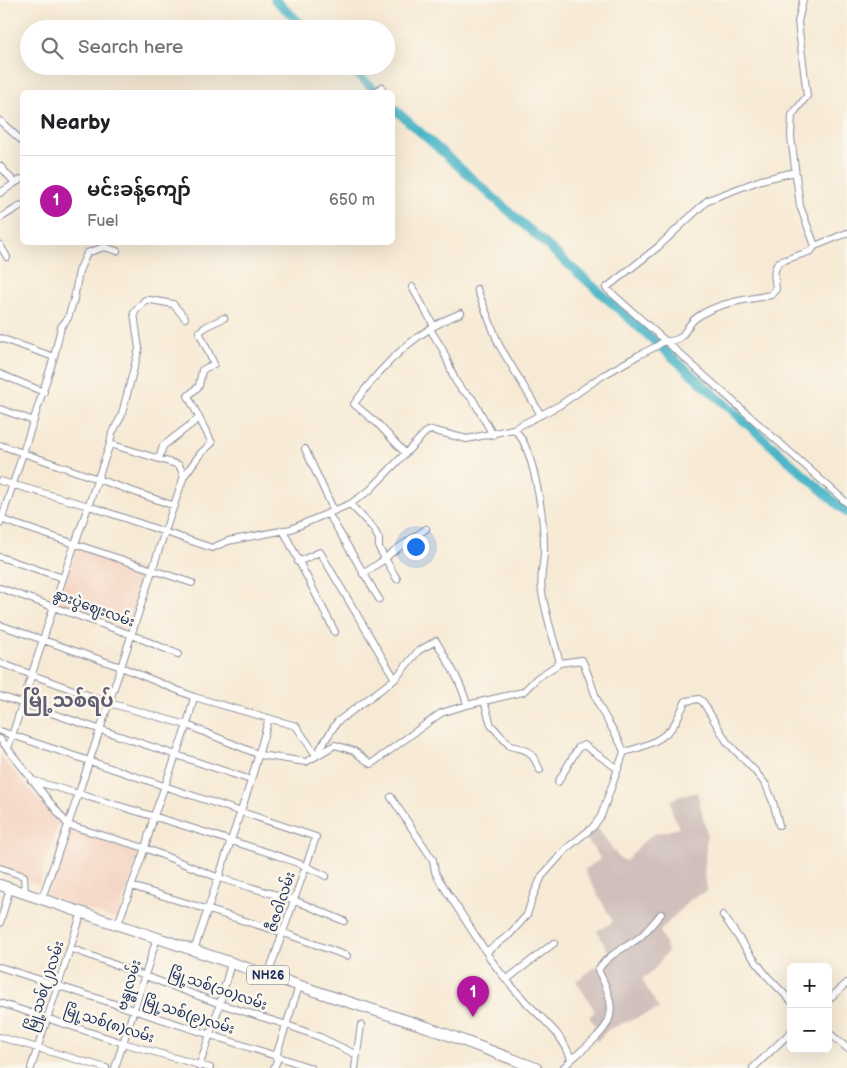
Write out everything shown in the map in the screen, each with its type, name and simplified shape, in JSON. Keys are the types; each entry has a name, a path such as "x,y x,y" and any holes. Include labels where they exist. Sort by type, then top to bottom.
{"highway":[{"name":"NH26","path":"5,887 268,976 427,1027 536,1068"}],"street":[{"path":"803,0 798,22 807,96 792,115 791,137 800,206 815,246"},
{"path":"377,90 382,86"},
{"path":"0,121 20,138"},
{"path":"0,166 15,183"},
{"path":"795,172 761,180 708,200 658,247 606,288 847,503"},
{"path":"0,193 20,179"},
{"path":"0,218 20,206"},
{"path":"0,481 89,506 212,548 228,541 292,529 350,504 370,490 423,434 431,430 467,439 514,429 560,406 602,376 664,341 675,341 684,336 696,318 718,306 771,295 776,289 774,269 779,262 811,251 815,246 847,233"},
{"path":"0,245 7,257"},
{"path":"117,251 104,247 87,253 79,271 70,312 61,327 44,392 1,521 192,583"},
{"path":"412,287 443,350 455,380 461,389 472,398 493,435"},
{"path":"477,289 499,345 541,415"},
{"path":"8,748 97,478 110,444 112,433 121,416 139,349 134,313 145,300 151,300 173,304 185,318"},
{"path":"405,452 378,424 354,404 394,357 440,322 461,313"},
{"path":"42,898 122,667 152,569 184,476 201,453 212,443 198,419 188,396 199,386 202,370 214,364 199,332 224,318"},
{"path":"0,338 54,357"},
{"path":"0,374 44,392"},
{"path":"0,409 34,421"},
{"path":"159,459 163,446 198,419"},
{"path":"514,429 519,432 524,441 539,497 545,548 540,578 542,594 560,663"},
{"path":"110,444 179,465 184,476"},
{"path":"0,445 175,506"},
{"path":"305,448 331,512 363,574 379,599"},
{"path":"350,504 373,528 379,538 379,548 397,579"},
{"path":"363,574 426,528"},
{"path":"283,530 335,632"},
{"path":"298,562 320,552 395,679"},
{"path":"0,557 64,578"},
{"name":"နွားပွဲဈေးလမ်း","path":"0,588 132,635 178,654"},
{"path":"0,625 122,667 194,697 296,726 316,755"},
{"path":"316,755 337,722 395,679 418,651 436,641 456,675 467,705"},
{"path":"0,663 109,703 187,725 260,754 306,762 335,745 354,751 371,764 441,713 523,692 537,678 560,663 582,660 600,706 624,752 601,816 593,827 567,848 542,876 527,915 509,935 486,952"},
{"path":"0,696 251,780"},
{"path":"118,924 187,725 194,697"},
{"path":"624,752 651,744 674,724 686,701 699,700 703,702 727,742 756,771 766,785 779,825"},
{"path":"484,701 491,725 510,746 528,751 540,770"},
{"path":"194,950 260,754 269,718"},
{"path":"0,731 241,811"},
{"path":"0,739 68,825 145,848 219,878 294,900 344,921"},
{"path":"558,782 581,746 584,746 618,769"},
{"path":"31,780 230,840 306,866 326,876"},
{"path":"392,797 433,860 435,872 440,881 486,952 506,980 561,1040 570,1054 571,1060"},
{"name":"ဇီဇဝါလမ်း","path":"241,811 316,837 268,976"},
{"path":"0,868 24,876 25,893"},
{"path":"132,886 284,933 347,956"},
{"path":"0,923 5,887"},
{"name":"မြို့သစ်(၂)လမ်း","path":"31,1068 82,912"},
{"path":"563,1068 606,1027 610,1020 610,1003 604,982 598,970 621,948 639,937 661,914"},
{"path":"723,915 767,976 787,997"},
{"name":"ဗန္ဓုလမ်း","path":"115,1068 156,938"},
{"path":"506,980 554,943"},
{"name":"မြို့သစ်(၁၀)လမ်း","path":"70,948 220,1004 288,1025 320,1037 357,1055"},
{"path":"199,1066 220,1004 231,963"},
{"name":"မြို့သစ်(၉)လမ်း","path":"0,967 311,1068"},
{"path":"832,996 847,983"},
{"path":"274,1068 277,1061 276,1056 288,1025 299,986"},
{"name":"မြို့သစ်(၈)လမ်း","path":"0,1003 123,1043 210,1068"},
{"path":"355,1068 360,1025"},
{"path":"832,1035 847,1048"},
{"path":"753,1068 787,1036"},
{"path":"0,1037 106,1068"}],"shaded area":[{"path":"78,546 147,571 130,632 57,605"},
{"path":"0,756 59,822 39,885 0,873"},
{"path":"697,792 707,833 704,875 708,891 691,899 660,931 668,951 652,972 642,979 659,1009 609,1029 597,1041 594,1039 599,1031 589,1017 595,1011 576,981 611,956 597,931 613,922 584,870 601,859 585,837 597,827 619,858 626,861 642,843 654,834 679,828 672,811 671,800"},
{"path":"69,826 139,853 117,920 45,895"}],"waterway":[{"path":"275,0 297,20"},
{"path":"358,75 375,90"},
{"path":"395,110 847,513"}],"place":[{"name":"မင်းခန့်ကျော်","path":"473,1017"}],"district":[{"name":"မြို့သစ်ရပ်","path":"68,701"}]}
